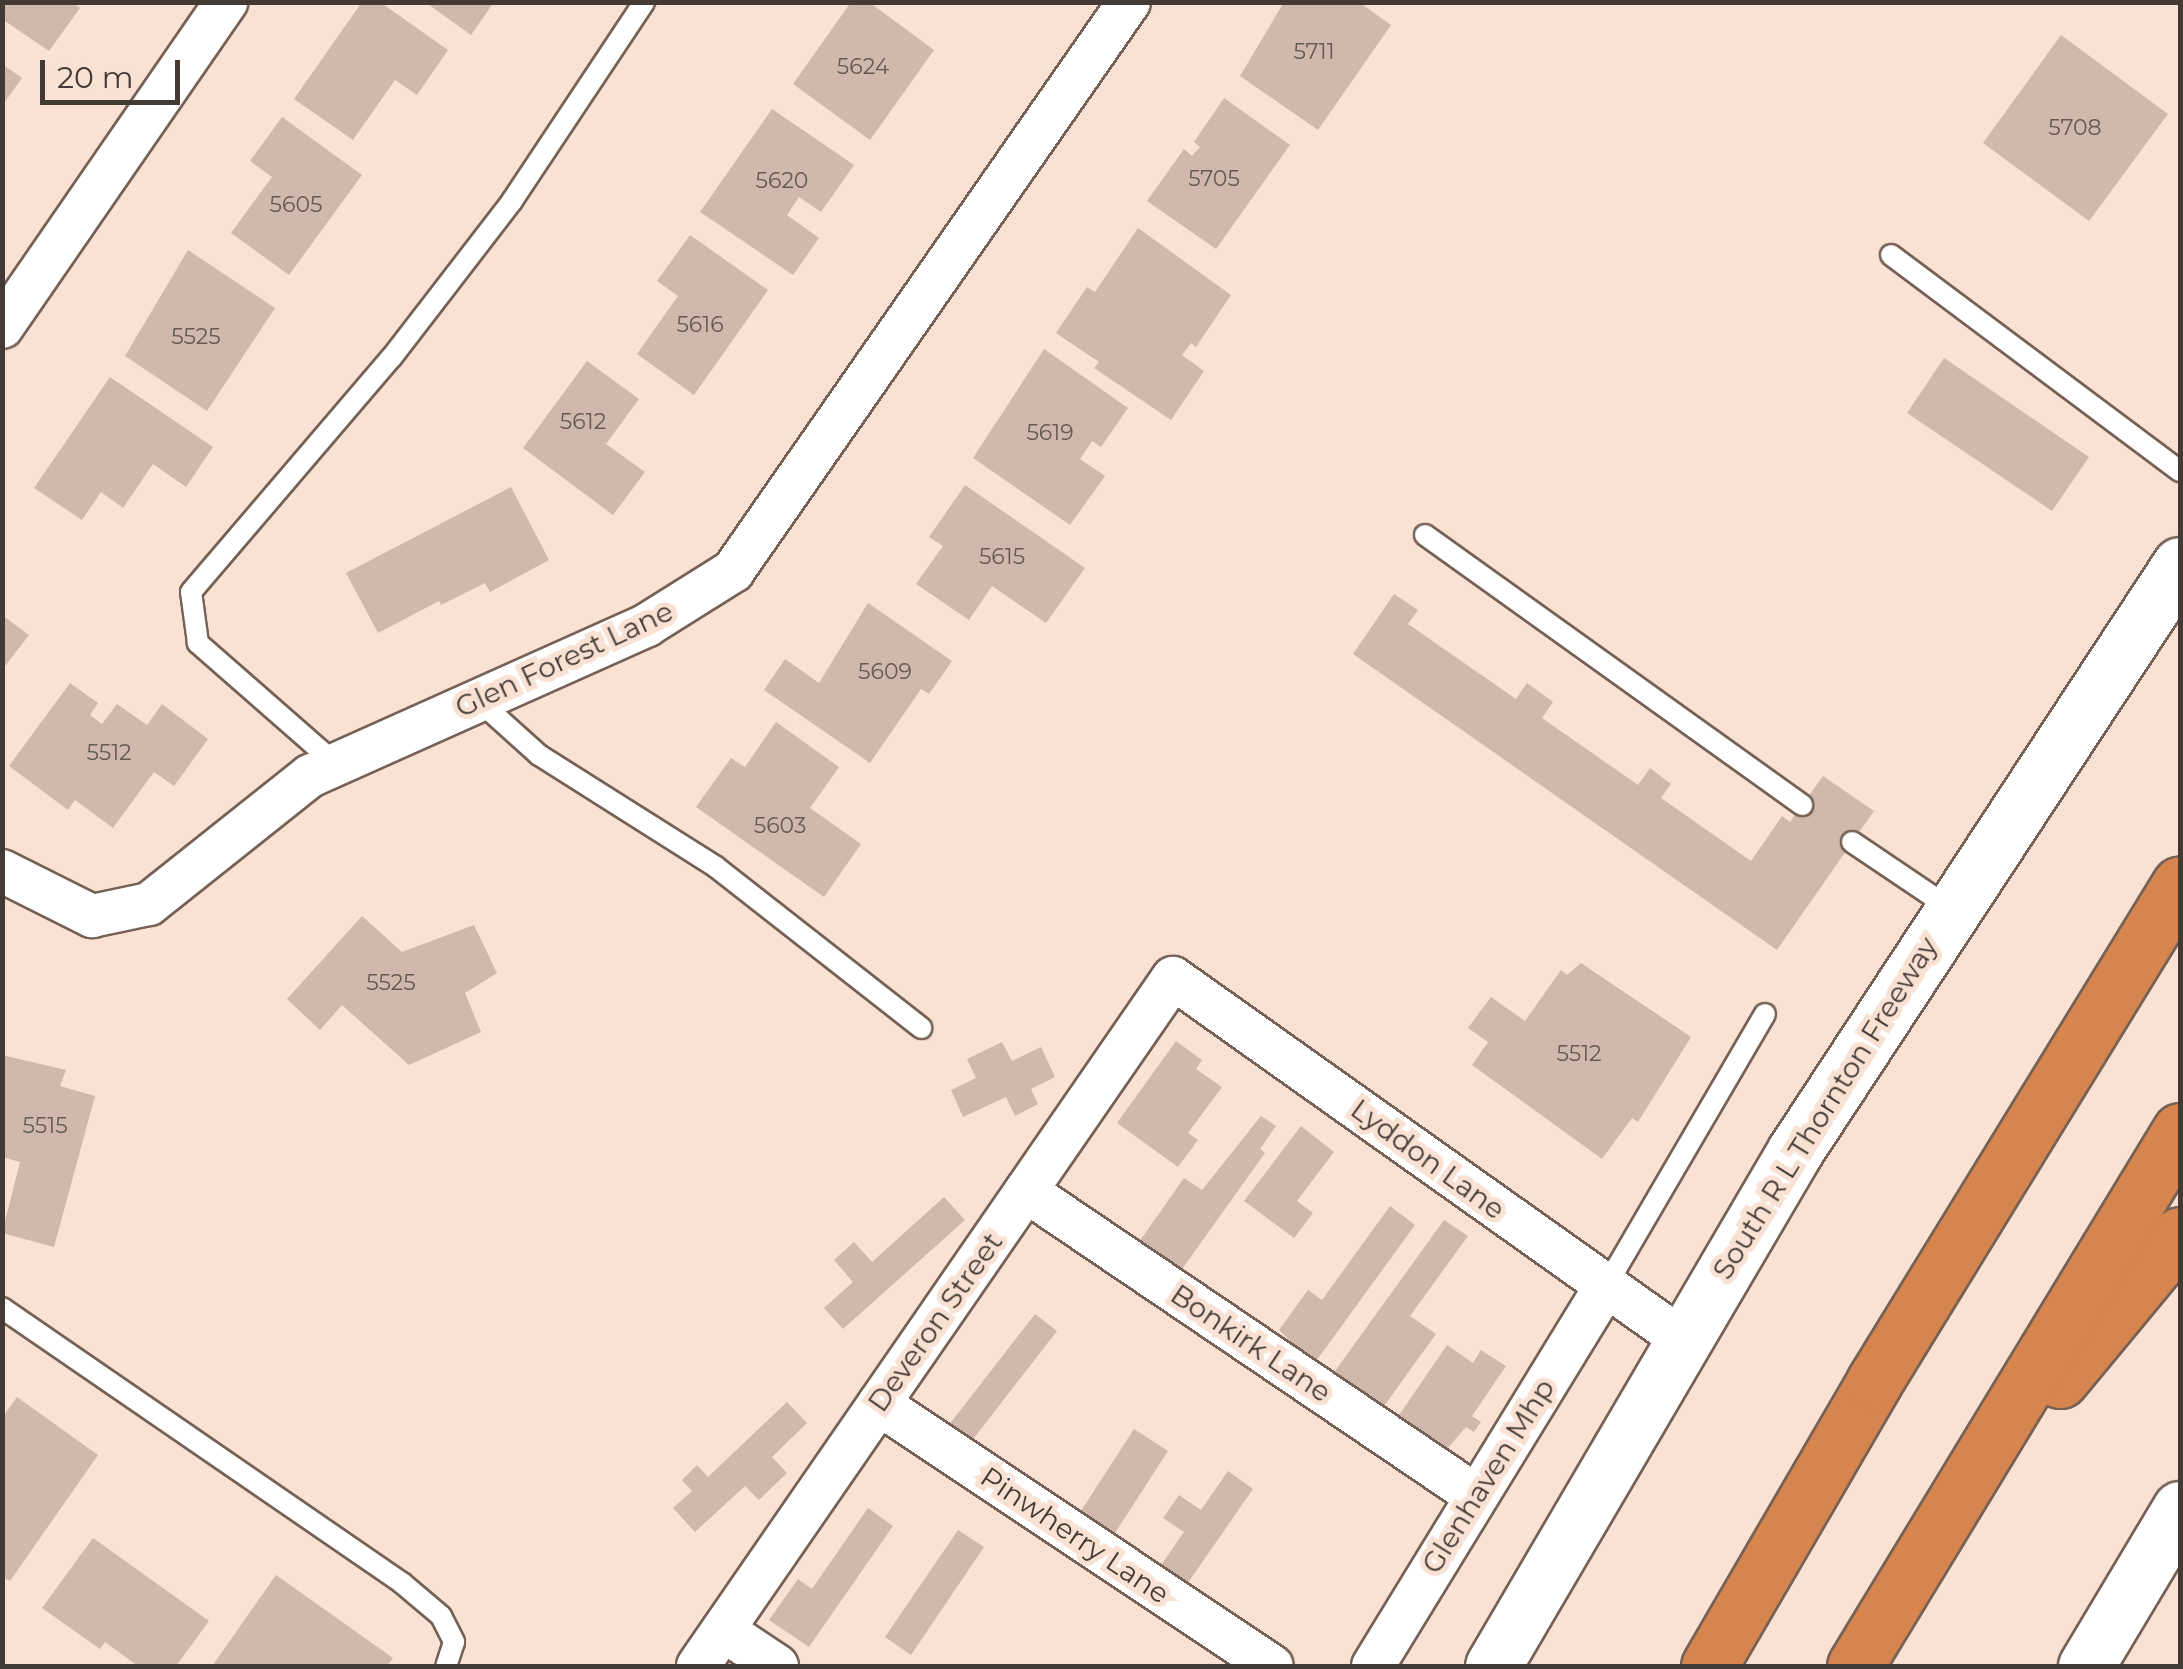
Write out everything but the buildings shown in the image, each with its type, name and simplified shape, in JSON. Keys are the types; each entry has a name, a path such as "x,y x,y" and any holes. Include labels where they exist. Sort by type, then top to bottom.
{"highway":[{"path":"1709,1666 1884,1365 2180,884"},
{"path":"1856,1666 1933,1532 2180,1131"},
{"path":"1933,1532 2180,1235"}],"main road":[{"name":"South R L Thornton Freeway","path":"1493,1666 1682,1340 1950,908 2180,564"},
{"path":"2086,1666 2180,1509"}],"street":[{"path":"2,328 226,2"},
{"name":"Glen Forest Lane","path":"2,872 92,916 149,904 310,776 648,625 733,571 1129,2"},
{"name":"Lyddon Lane","path":"1173,978 1682,1340"},
{"name":"Deveron Street","path":"698,1666 1173,978"},
{"name":"Bonkirk Lane","path":"1026,1191 1475,1496"},
{"name":"Glenhaven Mhp","path":"1372,1666 1606,1286"},
{"name":"Pinwherry Lane","path":"879,1404 1272,1666"},
{"path":"722,1630 777,1666"}],"lane":[{"path":"336,764 198,643 191,592 392,358 512,201 644,2"},
{"path":"1892,255 2180,471"},
{"path":"1425,535 1802,806"},
{"path":"478,700 539,755 716,867 921,1028"},
{"path":"1852,842 1950,908"},
{"path":"1606,1286 1765,1014"},
{"path":"2,1308 402,1583 440,1616 454,1642 446,1666"}]}
